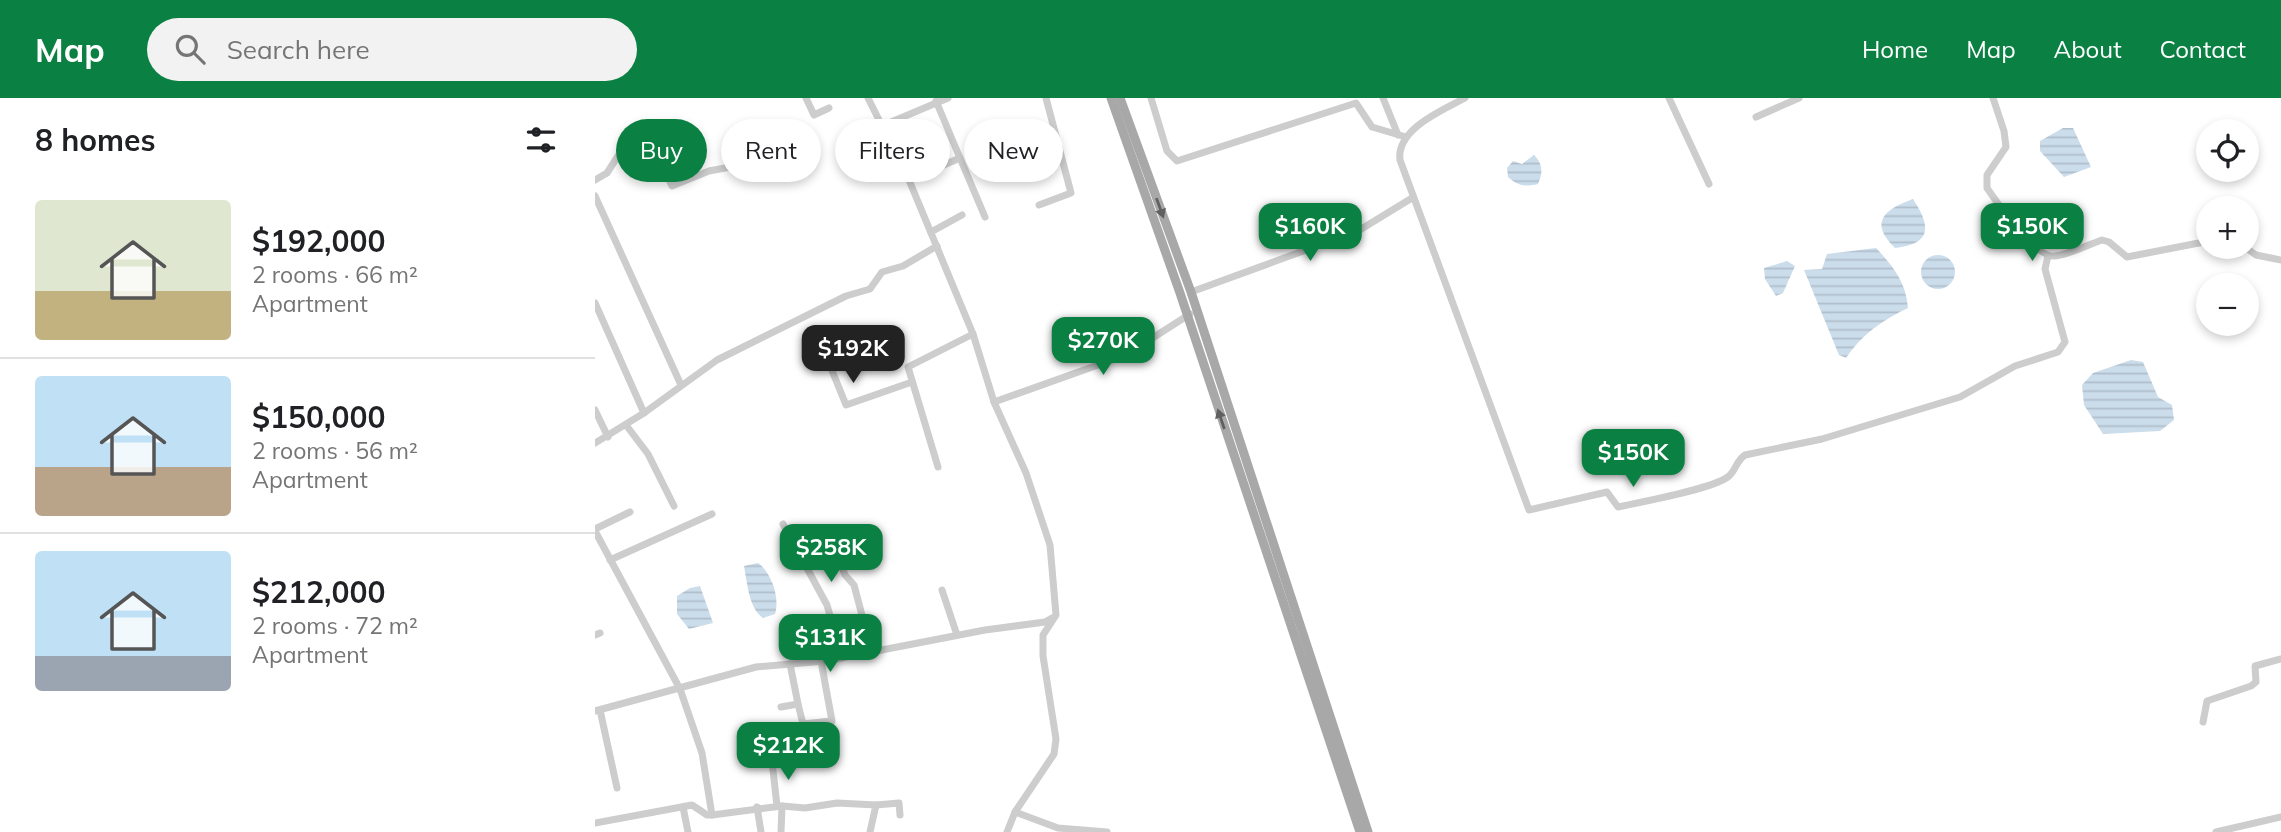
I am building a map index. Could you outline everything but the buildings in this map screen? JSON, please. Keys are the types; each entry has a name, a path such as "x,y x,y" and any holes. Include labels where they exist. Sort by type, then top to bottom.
{"main road":[{"path":"1111,98 1191,313 1368,832"},
{"path":"1120,98 1191,292 1191,313 1360,832"}],"street":[{"path":"806,98 814,115 829,108"},
{"path":"868,98 880,119"},
{"path":"896,119 935,100 948,98"},
{"path":"1039,205 1071,193 1046,98"},
{"path":"1151,98 1167,151 1177,161 1356,103 1371,127 1402,136"},
{"path":"1383,98 1402,136 1398,152 1412,198 1529,510 1607,492 1618,508 1714,483 1730,476 1737,460 1745,456 1822,439 1960,397 2015,366 2058,352 2065,342 2045,269 2048,256"},
{"path":"1402,136 1434,114 1465,98"},
{"path":"1669,98 1709,184"},
{"path":"1756,117 1799,98"},
{"path":"1993,98 2004,131 2006,147 1987,175 1987,188 2035,248 2048,256 2102,240 2109,242 2127,257 2196,244"},
{"path":"935,100 985,217"},
{"path":"595,180 607,173 623,148 649,137 672,186 721,170"},
{"path":"950,162 960,158"},
{"path":"910,182 973,334 994,402 1026,474 1050,545 1056,615 1043,635 1056,739 1054,754 1015,812 1007,832"},
{"path":"595,196 681,384"},
{"path":"1191,292 1358,230 1412,198"},
{"path":"931,232 963,215"},
{"path":"595,443 627,425 717,360 846,296 870,289 882,272 903,266 937,246"},
{"path":"2259,255 2281,260"},
{"path":"595,303 644,413"},
{"path":"994,402 1126,355 1191,313"},
{"path":"938,467 908,367 973,334"},
{"path":"831,368 846,405 912,382"},
{"path":"595,410 608,437"},
{"path":"627,425 647,454 674,506"},
{"path":"630,512 595,530 680,689 702,753 712,815"},
{"path":"610,560 712,514"},
{"path":"783,524 827,605 842,658"},
{"path":"834,545 845,575 854,585 872,653"},
{"path":"942,590 957,635"},
{"path":"617,788 597,711 755,667 872,653 957,635 1045,622 1056,615"},
{"path":"2203,722 2207,701 2251,686 2256,682 2255,666 2281,659"},
{"path":"790,664 803,724 824,722 832,721 821,661"},
{"path":"781,707 798,704"},
{"path":"824,722 825,751"},
{"path":"772,761 781,832"},
{"path":"595,822 692,805 707,815 712,815 757,807 805,808 837,803 899,803 900,815"},
{"path":"870,832 876,805"},
{"path":"684,807 688,832"},
{"path":"757,807 761,832"},
{"path":"1015,812 1058,828 1107,832"},
{"path":"2216,832 2281,817"}],"water":[{"path":"2063,128 2073,128 2091,167 2064,177 2040,151 2040,141"},
{"path":"1534,155 1541,169 1538,184 1522,185 1508,177 1507,168 1513,161 1522,164"},
{"path":"1913,199 1923,217 1925,232 1916,242 1895,248 1882,231 1883,217 1895,207"},
{"path":"1876,248 1898,275 1905,290 1908,308 1874,328 1846,358 1839,355 1804,270 1822,269 1827,254"},
{"path":"1938,255 1950,260 1955,272 1950,284 1938,289 1926,284 1921,272 1926,260"},
{"path":"1787,261 1795,266 1783,293 1776,296 1765,279 1764,268"},
{"path":"2131,360 2143,362 2158,397 2172,405 2174,420 2160,431 2103,434 2084,405 2082,385 2093,373"},
{"path":"758,563 771,579 776,593 775,614 763,618 752,602 744,566"},
{"path":"700,586 713,623 689,629 677,614 677,596 690,588"}]}
